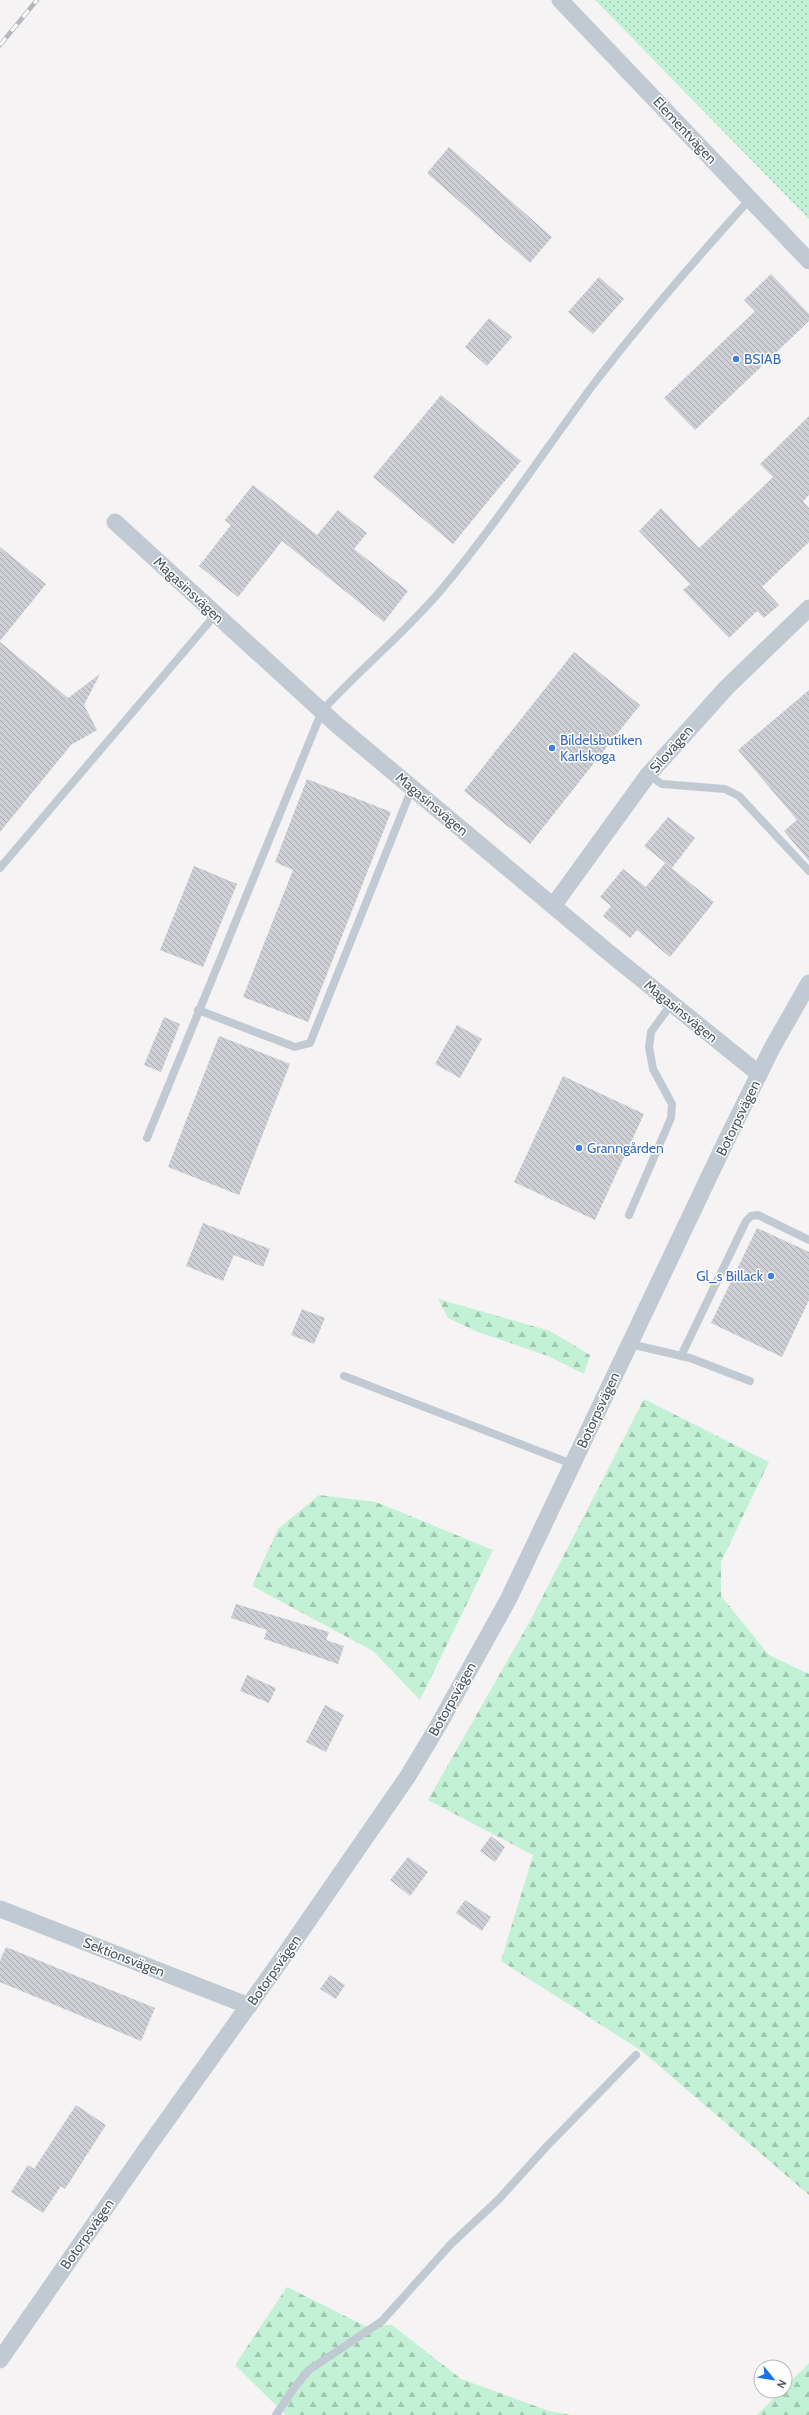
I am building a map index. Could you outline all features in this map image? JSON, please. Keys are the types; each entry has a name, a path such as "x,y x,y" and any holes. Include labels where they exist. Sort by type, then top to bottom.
{"street":[{"name":"Elementvägen","path":"560,0 809,261"},
{"name":"Magasinsvägen","path":"115,522 322,711 553,906 759,1074"},
{"name":"Silovägen","path":"553,906 648,775 727,687 809,608"},
{"name":"Botorpsvägen","path":"0,2360 147,2148 249,2006 408,1776 508,1600 759,1074 809,983"},
{"name":"Sektionsvägen","path":"0,1909 249,2006"}],"lane":[{"path":"147,1138 198,1010 322,711 346,685 376,659 441,591 503,512 595,383 673,285 750,199"},
{"path":"0,868 216,614"},
{"path":"648,775 662,784 725,789 739,796 809,871"},
{"path":"198,1010 295,1047 310,1043 412,788"},
{"path":"629,1215 671,1118 672,1104 653,1069 649,1047 651,1032 672,1003"},
{"path":"681,1356 746,1221 751,1216 758,1215 809,1240"},
{"path":"630,1344 681,1356 750,1381"},
{"path":"344,1376 572,1464"},
{"path":"276,2415 294,2388 309,2370 382,2321 451,2244 498,2200 636,2055"}],"green space":[{"path":"595,0 809,0 809,219"},
{"path":"438,1299 550,1331 590,1355 584,1374 548,1356 478,1332 448,1318"},
{"path":"644,1399 769,1462 721,1562 721,1596 769,1655 809,1674 809,2195 642,2051 501,1961 533,1855 428,1800 530,1621"},
{"path":"319,1495 376,1502 493,1550 420,1700 373,1651 252,1586 278,1529"},
{"path":"287,2287 365,2326 392,2325 461,2379 549,2411 571,2415 286,2415 235,2365"},
{"path":"809,2363 809,2415 757,2415 773,2399 793,2399 793,2379"}],"building":[{"path":"449,147 552,237 530,263 427,173"},
{"name":"BSIAB","path":"771,274 809,314 809,321 695,430 664,398 755,311 744,300"},
{"path":"599,277 624,299 593,334 568,312"},
{"path":"489,318 512,337 487,366 465,347"},
{"path":"441,395 521,461 453,544 373,477"},
{"path":"809,416 809,495 803,501 809,508 809,542 762,587 779,605 764,618 757,611 729,638 683,590 690,584 639,531 661,508 699,548 773,477 760,464"},
{"path":"253,485 317,535 338,510 367,533 354,549 408,591 384,622 282,541 238,597 199,566 231,525 225,520"},
{"path":"0,547 46,584 0,641"},
{"path":"0,642 68,698 100,674 84,705 97,730 71,745 0,832"},
{"name":"Bildelsbutiken Karlskoga","path":"574,652 640,705 530,844 464,791"},
{"path":"809,690 809,861 784,831 797,820 738,750"},
{"path":"307,779 391,812 308,1022 243,997 293,870 275,862"},
{"path":"668,817 695,838 672,868 644,846"},
{"path":"665,863 714,902 670,957 637,930 630,938 603,916 611,906 600,897 623,869 646,887"},
{"path":"194,866 237,884 203,967 160,950"},
{"path":"164,1017 180,1024 161,1072 144,1065"},
{"path":"457,1025 482,1039 460,1078 435,1064"},
{"path":"219,1036 290,1064 239,1195 168,1167"},
{"name":"Granngården","path":"563,1076 644,1114 595,1220 514,1182"},
{"path":"203,1223 270,1249 263,1267 234,1255 223,1281 186,1266"},
{"name":"Gl_s Billack","path":"757,1228 809,1252 809,1300 782,1357 711,1323"},
{"path":"302,1309 325,1318 314,1344 291,1335"},
{"path":"236,1604 329,1632 326,1640 344,1646 338,1664 264,1639 267,1630 231,1618"},
{"path":"247,1675 276,1688 269,1703 240,1691"},
{"path":"325,1705 344,1715 326,1752 306,1742"},
{"path":"491,1836 505,1847 495,1862 480,1851"},
{"path":"408,1857 428,1872 410,1896 390,1880"},
{"path":"465,1900 491,1917 482,1931 456,1913"},
{"path":"6,1947 155,2008 141,2041 0,1982 0,1961"},
{"path":"330,1975 345,1985 336,1999 320,1989"},
{"path":"76,2105 106,2125 65,2189 61,2186 43,2213 11,2192 28,2165 34,2169"}],"railway":[{"path":"0,45 37,0"}],"place":[{"name":"BSIAB","path":"736,359"},
{"name":"Bildelsbutiken Karlskoga","path":"552,748"},
{"name":"Granngården","path":"579,1148"},
{"name":"Gl_s Billack","path":"771,1276"}]}
